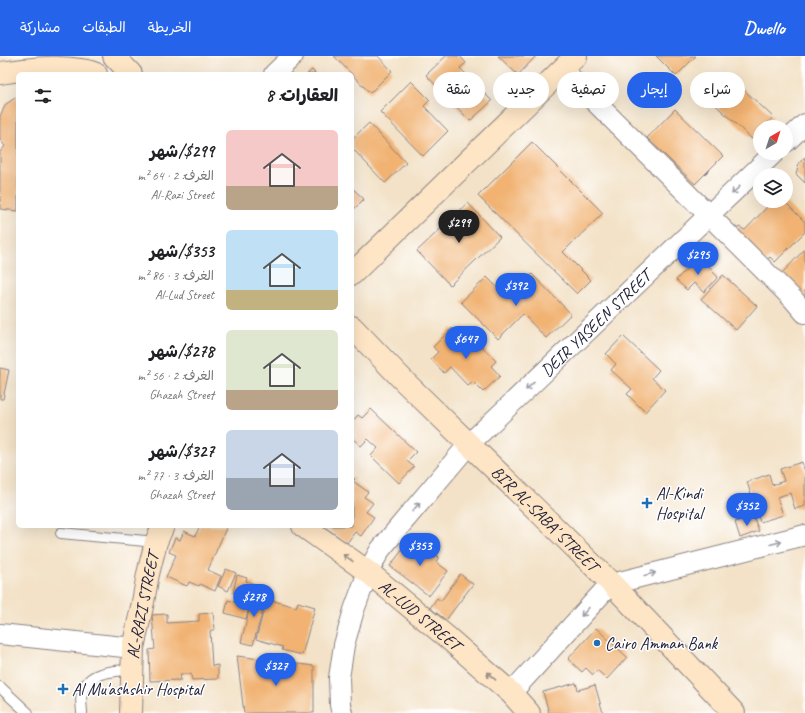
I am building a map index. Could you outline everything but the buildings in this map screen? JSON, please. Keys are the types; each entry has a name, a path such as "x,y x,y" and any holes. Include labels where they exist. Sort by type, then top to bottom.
{"street":[{"path":"0,65 4,56"},
{"path":"87,56 117,64"},
{"path":"276,72 293,56"},
{"path":"354,272 569,63 709,215 793,299 805,313"},
{"path":"0,73 36,68 74,69 87,72"},
{"path":"793,135 805,124"},
{"name":"DEIR YASEEN STREET","path":"342,713 340,705 339,678 344,645 354,610 368,572 380,550 469,444 767,160"},
{"name":"BI'R AL-SABA' STREET","path":"354,329 406,383 612,584 734,713"},
{"name":"AL-LUD STREET","path":"306,528 368,572 448,638 511,693 529,713"},
{"name":"AL-RAZI STREET","path":"131,713 133,659 148,574 160,534"},
{"path":"511,693 612,584 805,535"},
{"path":"0,634 133,659"}],"lane":[{"path":"61,534 160,534"},
{"path":"82,713 81,694 88,680 133,659"},
{"path":"0,687 28,713"}],"place":[{"name":"Al-Kindi Hospital","path":"647,503"},
{"name":"Cairo Amman Bank","path":"597,643"},
{"name":"Al Mu'ashshir Hospital","path":"63,689"}]}
